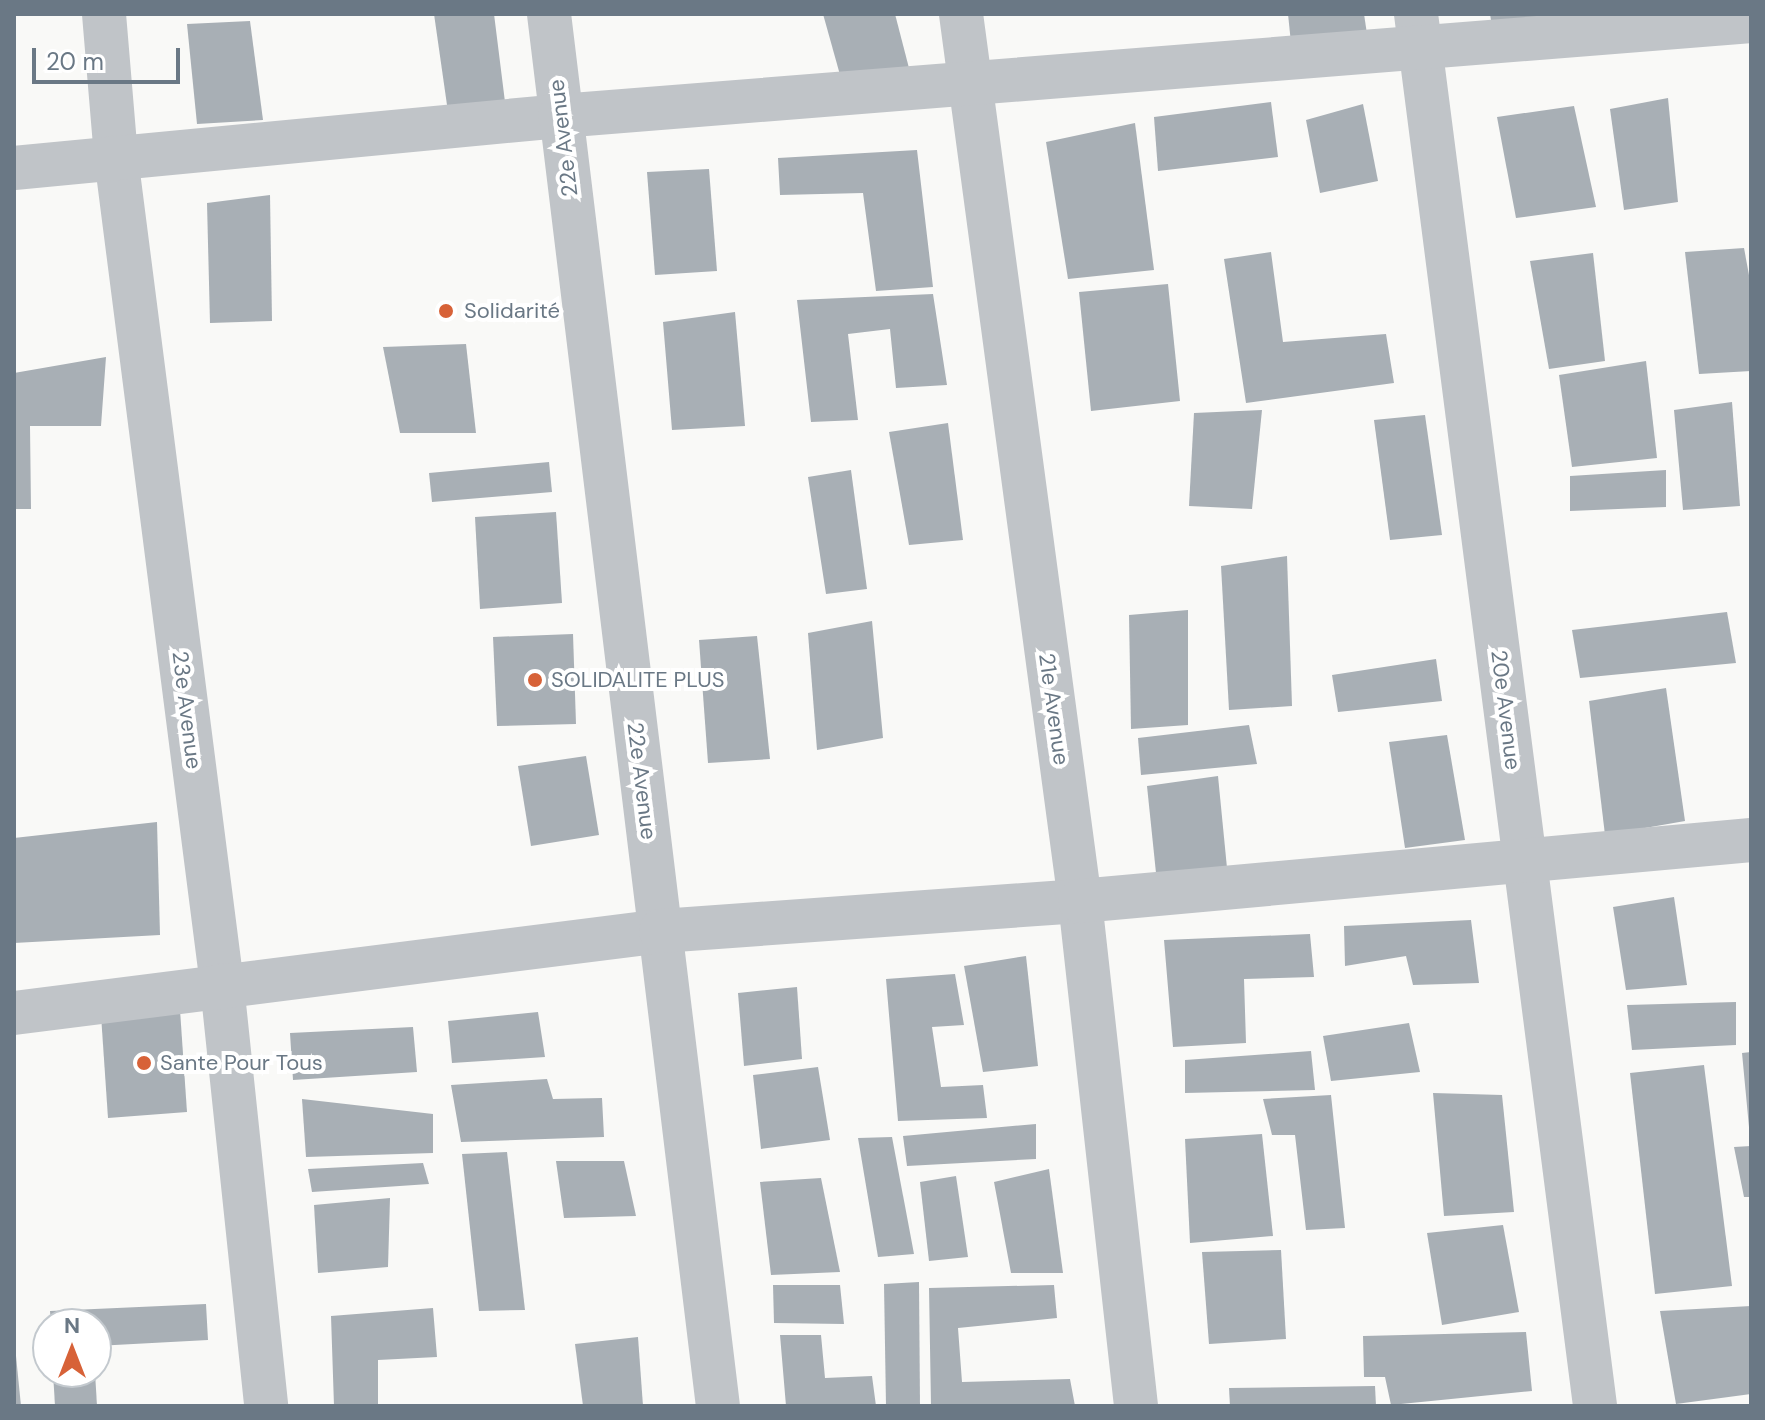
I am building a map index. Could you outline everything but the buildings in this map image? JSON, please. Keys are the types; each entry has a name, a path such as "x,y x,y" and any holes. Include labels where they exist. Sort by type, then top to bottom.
{"street":[{"name":"23e Avenue","path":"104,14 116,157 222,985 266,1406"},
{"name":"22e Avenue","path":"549,14 718,1406"},
{"name":"21e Avenue","path":"961,14 1080,901 1136,1406"},
{"path":"14,168 560,116 970,83 1419,30 1751,21"},
{"name":"20e Avenue","path":"1419,30 1595,1406"},
{"path":"14,1013 661,931 1080,901 1751,840"}],"place":[{"name":"Solidarité","path":"446,311"},
{"name":"SOLIDALITE PLUS","path":"535,680"},
{"name":"Sante Pour Tous","path":"144,1063"}]}
